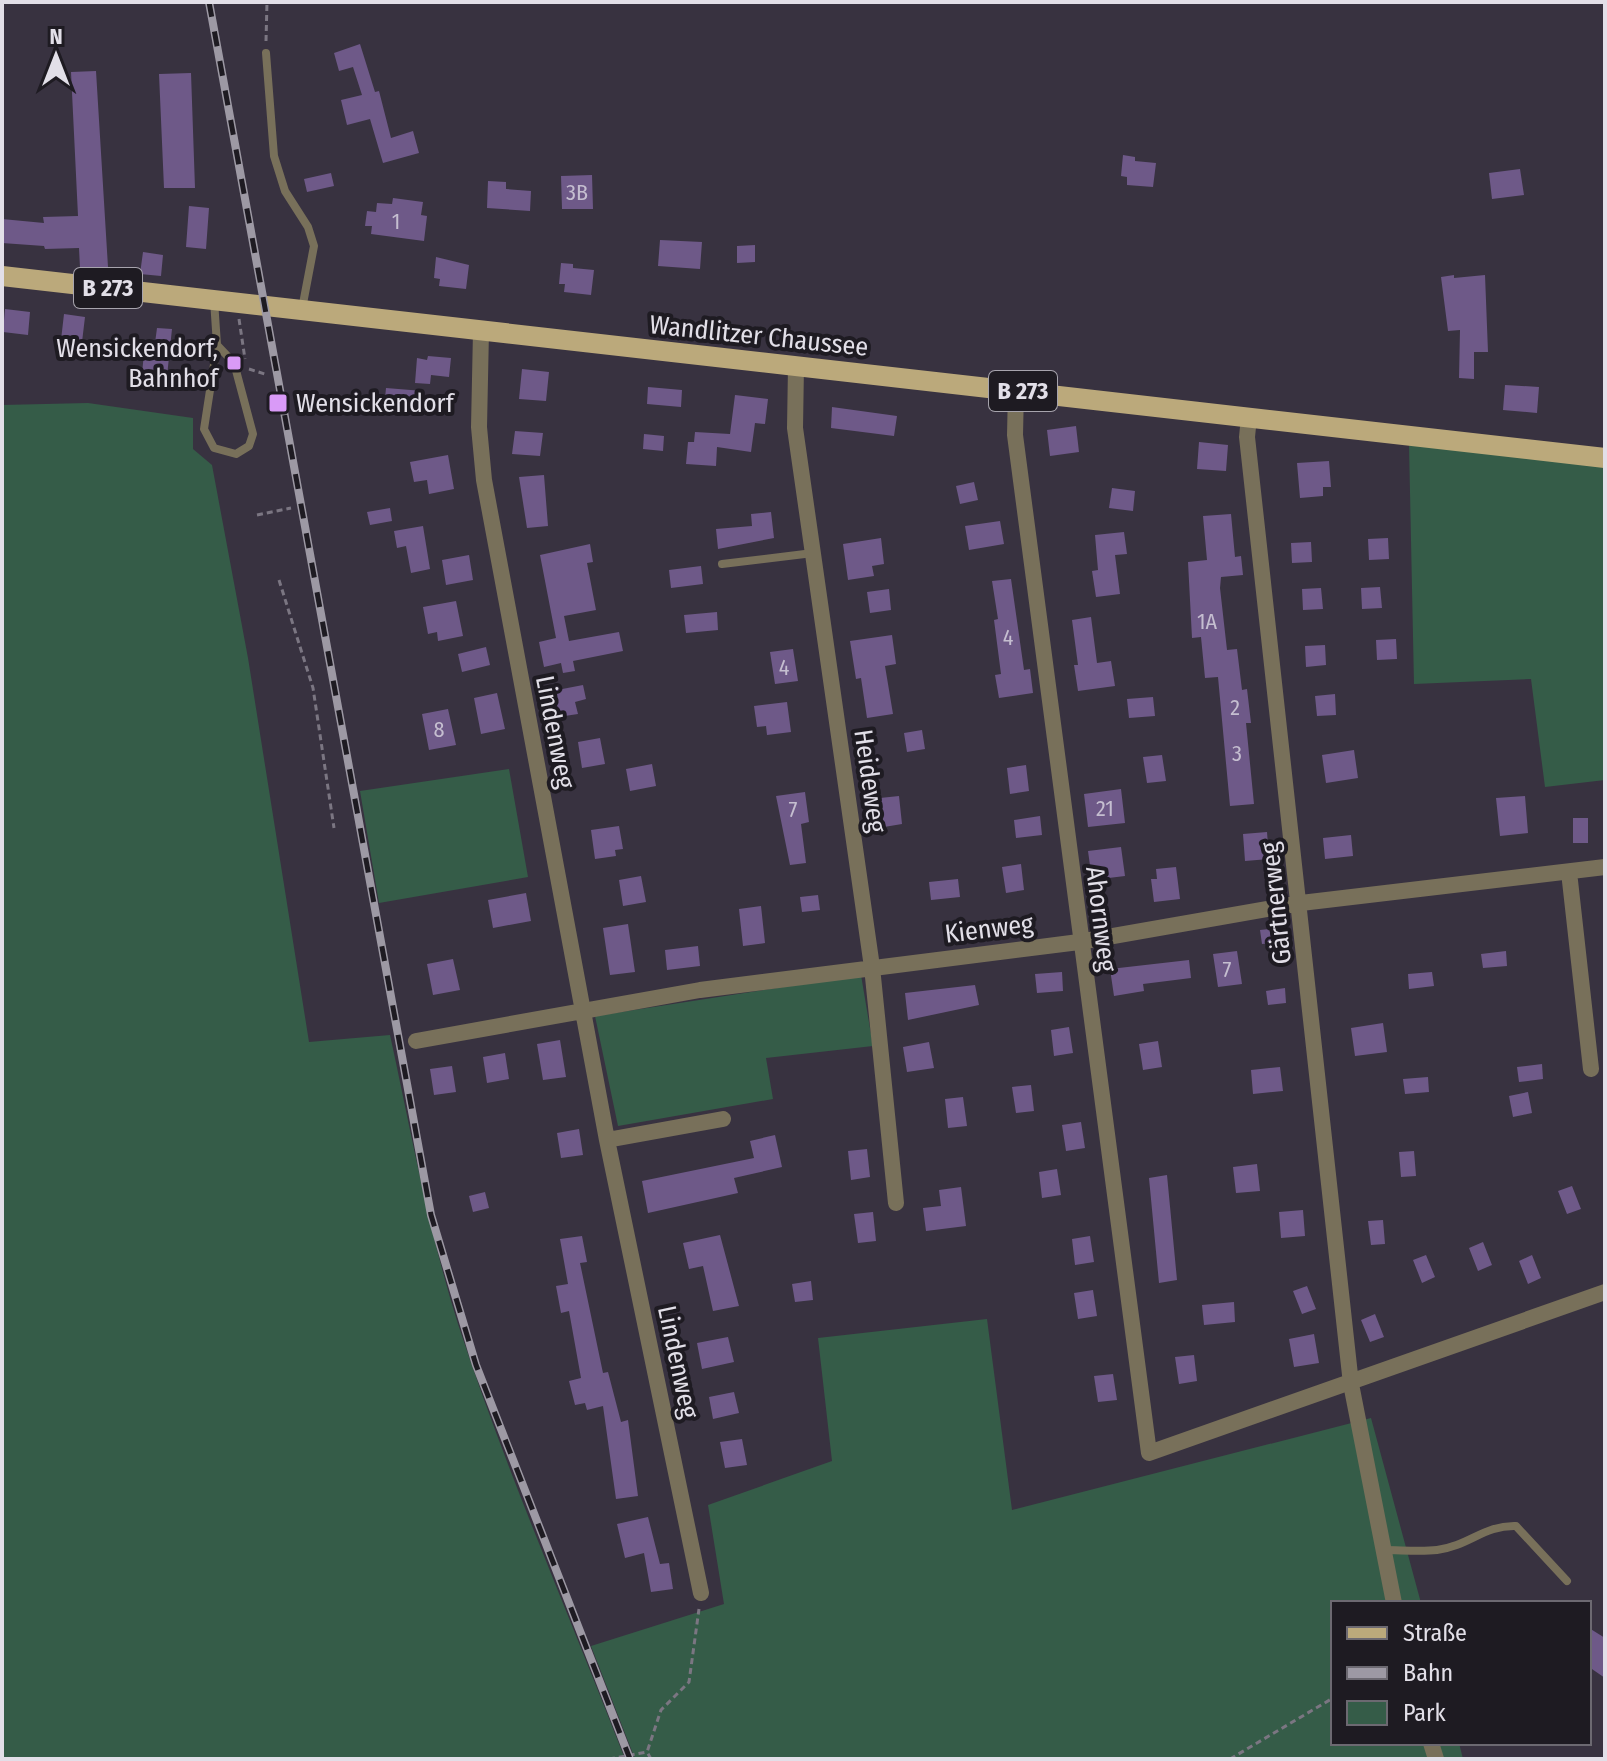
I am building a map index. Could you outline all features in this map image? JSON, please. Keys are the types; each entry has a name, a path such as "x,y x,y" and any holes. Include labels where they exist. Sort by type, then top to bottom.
{"main road":[{"name":"B 273","path":"2,276 214,299"},
{"name":"Wandlitzer Chaussee","path":"214,299 1249,417"},
{"name":"B 273","path":"1249,417 1605,458"}],"street":[{"name":"Lindenweg","path":"481,331 479,427 484,480 607,1140 701,1593"},
{"name":"Heideweg","path":"796,366 795,428 872,967 896,1203"},
{"name":"Ahornweg","path":"1016,390 1015,435 1079,942 1149,1453 1351,1384"},
{"name":"Gärtnerweg","path":"1249,417 1247,437 1301,903 1351,1384 1394,1601"},
{"name":"Kienweg","path":"416,1041 700,990 1079,942 1301,903 1605,867"},
{"path":"1569,872 1591,1069"},
{"path":"607,1140 723,1119"},
{"path":"1351,1384 1605,1292"}],"lane":[{"path":"266,53 274,156 285,191 308,227 314,246 302,310"},
{"path":"214,299 217,345 204,429 214,448 236,454 249,446 253,434 234,363 217,345"},
{"path":"722,564 813,553"},
{"path":"1384,1550 1437,1550 1472,1540 1495,1526 1516,1526 1567,1581"}],"path":[{"path":"266,53 267,2"},
{"path":"238,315 247,368 268,375"},
{"path":"257,515 291,508"},
{"path":"279,580 313,688 334,828"},
{"path":"651,1759 647,1752 661,1710 689,1682 701,1593"},
{"path":"1230,1759 1331,1699"},
{"path":"609,1759 647,1752"}],"green space":[{"path":"88,403 193,418 193,449 212,465 248,658 309,1042 390,1035 429,1216 458,1324 517,1488 625,1759 2,1759 2,405"},
{"path":"1409,444 1605,467 1605,780 1545,787 1531,679 1414,684"},
{"path":"509,769 528,877 379,903 360,791"},
{"path":"861,975 873,1046 766,1058 773,1099 618,1126 595,1016"},
{"path":"987,1319 1012,1510 1371,1418 1420,1601 1331,1601 1331,1745 1460,1745 1463,1759 635,1759 591,1646 724,1604 708,1505 832,1461 818,1338"}],"building":[{"path":"360,44 375,92 379,91 391,138 413,131 419,153 383,163 370,119 347,125 341,100 362,95 353,67 339,71 334,53"},
{"path":"96,71 108,267 80,268 79,248 45,249 44,246 2,243 2,219 44,223 43,217 78,216 71,72"},
{"path":"191,73 195,188 164,188 159,74"},
{"path":"1123,155 1135,157 1135,161 1156,163 1153,187 1127,185 1127,177 1121,176"},
{"path":"1520,169 1524,195 1492,199 1489,173"},
{"path":"331,173 334,186 307,192 304,179"},
{"path":"592,175 593,209 562,209 561,176"},
{"path":"488,181 506,182 506,189 531,191 530,211 487,208"},
{"path":"393,198 423,202 421,215 427,216 424,241 371,234 372,226 365,226 367,211 376,212 377,203 392,204"},
{"path":"189,206 209,208 206,249 186,247"},
{"path":"660,240 702,242 700,269 658,266"},
{"path":"755,245 755,262 737,263 737,246"},
{"path":"143,252 163,255 161,276 140,274"},
{"path":"436,257 469,265 466,289 439,286 440,279 434,278"},
{"path":"561,263 573,264 573,268 594,270 591,295 564,292 565,284 559,284"},
{"path":"1454,275 1454,278 1485,275 1488,352 1474,352 1474,379 1459,378 1460,330 1448,331 1441,277"},
{"path":"5,309 30,312 28,335 3,332"},
{"path":"64,314 85,317 82,342 61,340"},
{"path":"157,328 172,329 167,376 142,374 145,342 155,343"},
{"path":"428,356 451,358 449,377 431,375 430,384 415,383 417,358 427,360"},
{"path":"522,369 549,372 546,401 519,399"},
{"path":"1505,385 1539,387 1537,413 1503,410"},
{"path":"648,387 682,390 681,407 647,404"},
{"path":"386,388 423,391 422,403 399,401 398,410 384,409"},
{"path":"735,395 768,399 765,424 755,423 751,452 717,447 716,466 686,464 688,442 694,442 695,432 730,434"},
{"path":"832,407 897,416 894,436 831,428"},
{"path":"1076,426 1079,452 1050,456 1047,430"},
{"path":"515,431 543,433 540,456 512,454"},
{"path":"644,434 664,436 663,451 643,449"},
{"path":"1199,442 1228,445 1226,471 1197,469"},
{"path":"448,455 454,489 429,494 427,480 414,482 410,462"},
{"path":"1329,461 1331,487 1323,487 1323,496 1300,498 1297,463"},
{"path":"544,475 548,526 527,528 519,477"},
{"path":"974,482 978,500 960,504 956,486"},
{"path":"1112,488 1135,491 1133,511 1109,508"},
{"path":"390,508 392,521 370,525 367,512"},
{"path":"771,512 774,538 718,549 716,529 752,526 751,514"},
{"path":"1231,514 1235,557 1241,556 1243,575 1221,577 1220,588 1227,650 1237,649 1242,690 1247,689 1251,723 1246,723 1254,804 1230,806 1218,677 1205,678 1201,637 1192,638 1188,562 1207,560 1203,516"},
{"path":"1000,521 1004,544 969,550 965,526"},
{"path":"423,526 430,569 411,573 406,546 397,548 394,531"},
{"path":"1124,532 1127,554 1115,555 1120,594 1096,597 1092,571 1098,570 1095,535"},
{"path":"881,538 884,564 872,566 874,576 848,580 843,544"},
{"path":"1388,538 1389,559 1369,560 1368,539"},
{"path":"1311,542 1312,562 1292,563 1291,543"},
{"path":"590,544 593,562 587,563 596,610 564,616 569,641 619,632 623,651 573,661 575,671 563,673 561,663 544,667 539,642 556,638 540,555"},
{"path":"469,555 473,580 446,585 442,560"},
{"path":"701,566 703,584 671,588 669,570"},
{"path":"1011,579 1024,670 1030,669 1033,693 999,698 995,675 1001,674 994,620 998,619 992,581"},
{"path":"1380,587 1382,608 1362,609 1361,588"},
{"path":"1321,588 1323,609 1303,610 1302,589"},
{"path":"889,589 891,610 870,613 867,592"},
{"path":"456,601 463,636 438,641 437,632 428,634 423,607"},
{"path":"717,612 718,630 686,633 684,615"},
{"path":"1091,617 1097,663 1111,661 1115,686 1078,691 1072,620"},
{"path":"892,635 896,664 885,666 893,714 867,718 861,678 856,679 850,641"},
{"path":"1396,639 1397,659 1377,660 1376,640"},
{"path":"1325,645 1326,665 1306,667 1305,646"},
{"path":"486,647 490,665 462,672 458,654"},
{"path":"793,649 798,681 775,684 770,652"},
{"path":"583,685 586,699 575,702 578,714 558,717 552,691"},
{"path":"497,693 505,729 481,734 474,698"},
{"path":"1335,694 1336,715 1317,716 1315,696"},
{"path":"1153,697 1155,716 1129,718 1127,699"},
{"path":"787,702 791,732 767,735 766,726 757,727 754,706"},
{"path":"448,709 456,745 429,750 422,714"},
{"path":"922,730 925,749 907,752 904,733"},
{"path":"600,738 605,764 582,768 578,742"},
{"path":"1354,750 1358,778 1326,783 1322,755"},
{"path":"1162,755 1166,781 1147,783 1143,757"},
{"path":"652,764 656,786 630,791 626,769"},
{"path":"1026,765 1029,791 1010,794 1007,768"},
{"path":"1121,789 1125,823 1088,827 1084,794"},
{"path":"805,792 809,822 801,824 806,863 790,865 776,796"},
{"path":"899,796 902,824 884,827 880,798"},
{"path":"1525,796 1528,833 1500,836 1496,798"},
{"path":"1040,816 1042,835 1016,838 1014,820"},
{"path":"1573,818 1588,818 1588,843 1573,843"},
{"path":"619,826 623,849 615,850 616,856 595,859 591,830"},
{"path":"1267,832 1269,859 1245,861 1243,834"},
{"path":"1351,835 1353,856 1325,859 1323,838"},
{"path":"1121,847 1125,876 1092,880 1088,851"},
{"path":"1021,864 1024,890 1006,893 1002,867"},
{"path":"1176,867 1180,899 1154,902 1151,879 1157,879 1156,869"},
{"path":"641,876 646,902 623,906 619,880"},
{"path":"958,879 960,897 931,900 929,882"},
{"path":"526,893 531,921 493,928 488,900"},
{"path":"818,895 820,910 802,912 800,897"},
{"path":"761,906 765,943 743,946 739,909"},
{"path":"1004,920 1005,934 989,935 988,921"},
{"path":"628,924 635,972 610,975 603,928"},
{"path":"1279,928 1281,942 1262,944 1260,930"},
{"path":"698,946 700,966 667,970 665,950"},
{"path":"1237,951 1242,984 1218,987 1213,954"},
{"path":"1506,951 1507,966 1483,968 1481,954"},
{"path":"453,959 460,990 433,995 427,964"},
{"path":"1189,960 1191,978 1143,984 1144,991 1114,996 1110,969"},
{"path":"1062,972 1063,991 1037,993 1035,974"},
{"path":"1432,972 1434,986 1409,989 1408,974"},
{"path":"975,985 979,1005 908,1020 905,993"},
{"path":"1285,988 1286,1003 1268,1005 1266,991"},
{"path":"1383,1023 1387,1052 1355,1056 1351,1028"},
{"path":"1069,1027 1073,1053 1054,1056 1051,1030"},
{"path":"560,1040 566,1077 543,1080 537,1044"},
{"path":"1158,1041 1162,1067 1143,1070 1139,1044"},
{"path":"929,1042 934,1068 907,1072 903,1047"},
{"path":"505,1053 509,1079 487,1083 483,1057"},
{"path":"1542,1064 1543,1079 1519,1082 1517,1067"},
{"path":"452,1066 456,1092 434,1095 430,1069"},
{"path":"1280,1067 1283,1091 1253,1094 1251,1070"},
{"path":"1428,1077 1429,1092 1405,1094 1403,1079"},
{"path":"1031,1085 1034,1111 1016,1113 1012,1087"},
{"path":"1528,1092 1532,1113 1513,1117 1509,1096"},
{"path":"963,1097 967,1126 948,1128 945,1099"},
{"path":"1081,1122 1085,1148 1066,1151 1062,1125"},
{"path":"579,1129 583,1155 561,1158 557,1133"},
{"path":"775,1135 782,1167 734,1178 738,1193 648,1213 642,1181 754,1158 750,1141"},
{"path":"867,1149 870,1177 851,1180 848,1151"},
{"path":"1414,1151 1416,1176 1401,1177 1399,1152"},
{"path":"1257,1164 1260,1191 1236,1193 1233,1167"},
{"path":"1057,1169 1061,1195 1042,1198 1039,1172"},
{"path":"1167,1175 1177,1280 1159,1283 1149,1178"},
{"path":"1572,1186 1581,1209 1567,1214 1558,1191"},
{"path":"961,1187 966,1226 926,1231 923,1208 941,1206 939,1190"},
{"path":"485,1192 489,1208 473,1212 469,1196"},
{"path":"1303,1210 1305,1236 1281,1238 1279,1212"},
{"path":"873,1212 876,1241 858,1243 854,1214"},
{"path":"1383,1220 1385,1244 1371,1245 1368,1221"},
{"path":"720,1235 739,1306 713,1311 703,1266 689,1269 683,1243"},
{"path":"582,1236 587,1262 580,1263 603,1373 608,1372 621,1422 628,1420 638,1496 616,1499 603,1406 587,1410 585,1403 575,1405 569,1381 581,1378 569,1311 561,1313 556,1286 568,1284 560,1239"},
{"path":"1090,1236 1094,1262 1075,1265 1072,1239"},
{"path":"1483,1242 1492,1265 1478,1271 1469,1248"},
{"path":"1426,1255 1435,1277 1422,1283 1413,1260"},
{"path":"1532,1255 1541,1278 1528,1284 1519,1261"},
{"path":"811,1281 813,1300 795,1302 792,1284"},
{"path":"1307,1286 1316,1309 1302,1314 1293,1291"},
{"path":"1093,1290 1097,1316 1078,1319 1074,1293"},
{"path":"1234,1302 1235,1322 1204,1325 1202,1305"},
{"path":"1375,1314 1384,1337 1370,1342 1361,1320"},
{"path":"1314,1334 1319,1363 1294,1367 1289,1339"},
{"path":"728,1337 734,1362 702,1369 697,1343"},
{"path":"1194,1355 1197,1381 1179,1384 1175,1357"},
{"path":"1113,1374 1117,1400 1098,1402 1094,1376"},
{"path":"734,1392 739,1413 713,1419 709,1397"},
{"path":"742,1439 747,1465 725,1468 720,1442"},
{"path":"648,1517 660,1564 669,1563 673,1589 651,1592 644,1553 625,1558 617,1524"},
{"path":"1591,1629 1605,1638 1605,1678 1591,1668"}],"railway":[{"path":"209,2 431,1215 476,1365 630,1759"}],"place":[{"name":"Wensickendorf, Bahnhof","path":"234,363"},
{"name":"Wensickendorf","path":"278,403"}]}
